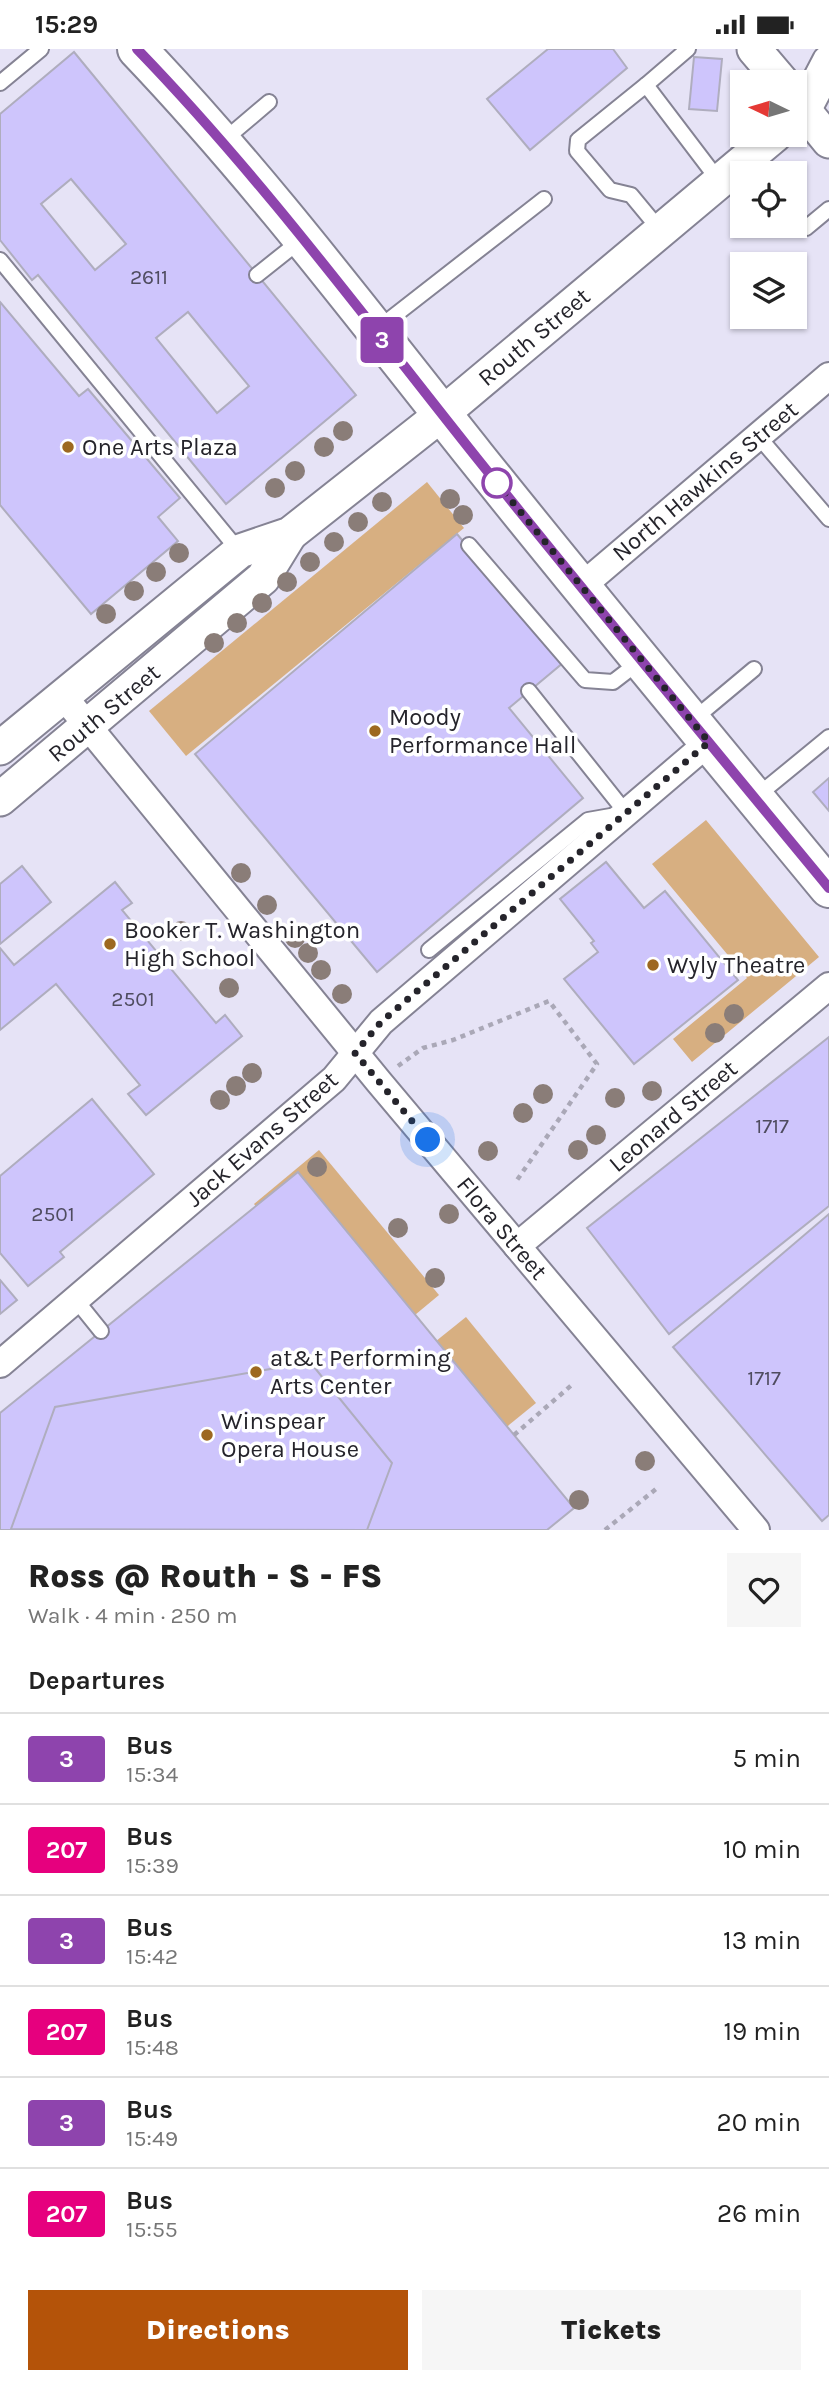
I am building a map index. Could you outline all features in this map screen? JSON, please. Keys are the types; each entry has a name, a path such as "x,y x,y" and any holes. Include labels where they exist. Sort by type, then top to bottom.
{"main road":[{"path":"137,49 222,142 829,888"}],"street":[{"path":"754,49 772,70"},
{"path":"807,104 829,62"},
{"path":"807,108 829,141"},
{"name":"Routh Street","path":"0,748 240,551 290,534 442,414 760,147"},
{"name":"North Hawkins Street","path":"582,586 829,376"},
{"name":"Routh Street","path":"0,799 263,578 290,534"},
{"name":"Flora Street","path":"64,697 355,1053 756,1530"},
{"name":"Jack Evans Street","path":"0,1364 334,1079 381,1022 627,814 701,731"},
{"name":"Leonard Street","path":"517,1246 829,986"}],"lane":[{"path":"0,83 41,49"},
{"path":"660,230 631,195 610,190 577,151 578,140 688,49"},
{"path":"646,85 719,181"},
{"path":"222,142 269,102"},
{"path":"374,331 544,199"},
{"path":"807,227 829,209"},
{"path":"257,275 302,239"},
{"path":"0,260 240,551"},
{"path":"758,436 829,519"},
{"path":"469,545 584,680 613,682 642,660"},
{"path":"701,731 754,669"},
{"path":"529,691 627,814"},
{"path":"755,798 829,737"},
{"path":"429,950 588,820 604,815 627,814"},
{"path":"76,1300 101,1331"}],"path":[{"path":"397,1067 423,1048 453,1041 549,1001 597,1064 515,1183"},
{"path":"514,1435 573,1383"},
{"path":"605,1530 656,1489"}],"shaded area":[{"path":"427,482 464,528 186,756 149,711"},
{"path":"706,820 819,957 692,1062 673,1039 747,978 652,864"},
{"path":"319,1150 439,1295 374,1349 254,1204"},
{"path":"466,1317 536,1403 465,1461 395,1374"}],"building":[{"path":"548,49 613,49 627,68 530,150 487,99"},
{"path":"74,52 356,395 226,504 38,275 32,280 0,240 0,114","holes":["71,179 126,244 95,270 41,204","188,312 249,386 217,413 156,338"]},
{"path":"694,57 722,59 717,111 689,109"},
{"name":"One Arts Plaza","path":"0,302 79,396 88,389 180,498 158,517 178,541 91,614 0,505"},
{"name":"Moody Performance Hall","path":"457,534 564,662 509,708 583,798 377,972 195,754"},
{"path":"829,778 829,811 813,792"},
{"name":"Wyly Theatre","path":"606,862 644,908 665,891 738,980 634,1064 564,979 598,952 591,943 594,941 560,899"},
{"path":"22,866 51,902 0,944 0,884"},
{"path":"115,882 132,903 122,910 216,1023 225,1015 242,1036 146,1115 128,1094 140,1085 56,984 0,1030 0,948 14,965"},
{"path":"829,1037 829,1206 669,1334 587,1228"},
{"path":"92,1099 154,1174 60,1252 64,1257 28,1286 0,1253 0,1176"},
{"name":"at&t Performing Arts Center","path":"298,1172 574,1508 547,1530 0,1530 0,1413"},
{"path":"829,1214 829,1515 822,1521 673,1347"},
{"path":"0,1280 17,1300 0,1314"},
{"name":"Winspear Opera House","path":"310,1362 392,1463 367,1530 11,1529 55,1407"}],"bus line":[{"name":"3","path":"137,49 196,111 306,243 478,460 829,888"}],"place":[{"name":"One Arts Plaza","path":"68,447"},
{"name":"Moody Performance Hall","path":"375,731"},
{"name":"Booker T. Washington High School","path":"110,944"},
{"name":"Wyly Theatre","path":"653,965"},
{"name":"at&t Performing Arts Center","path":"256,1372"},
{"name":"Winspear Opera House","path":"207,1435"}],"route":[{"path":"428,1140 355,1053 381,1022 709,742 496,481 497,483"}]}
